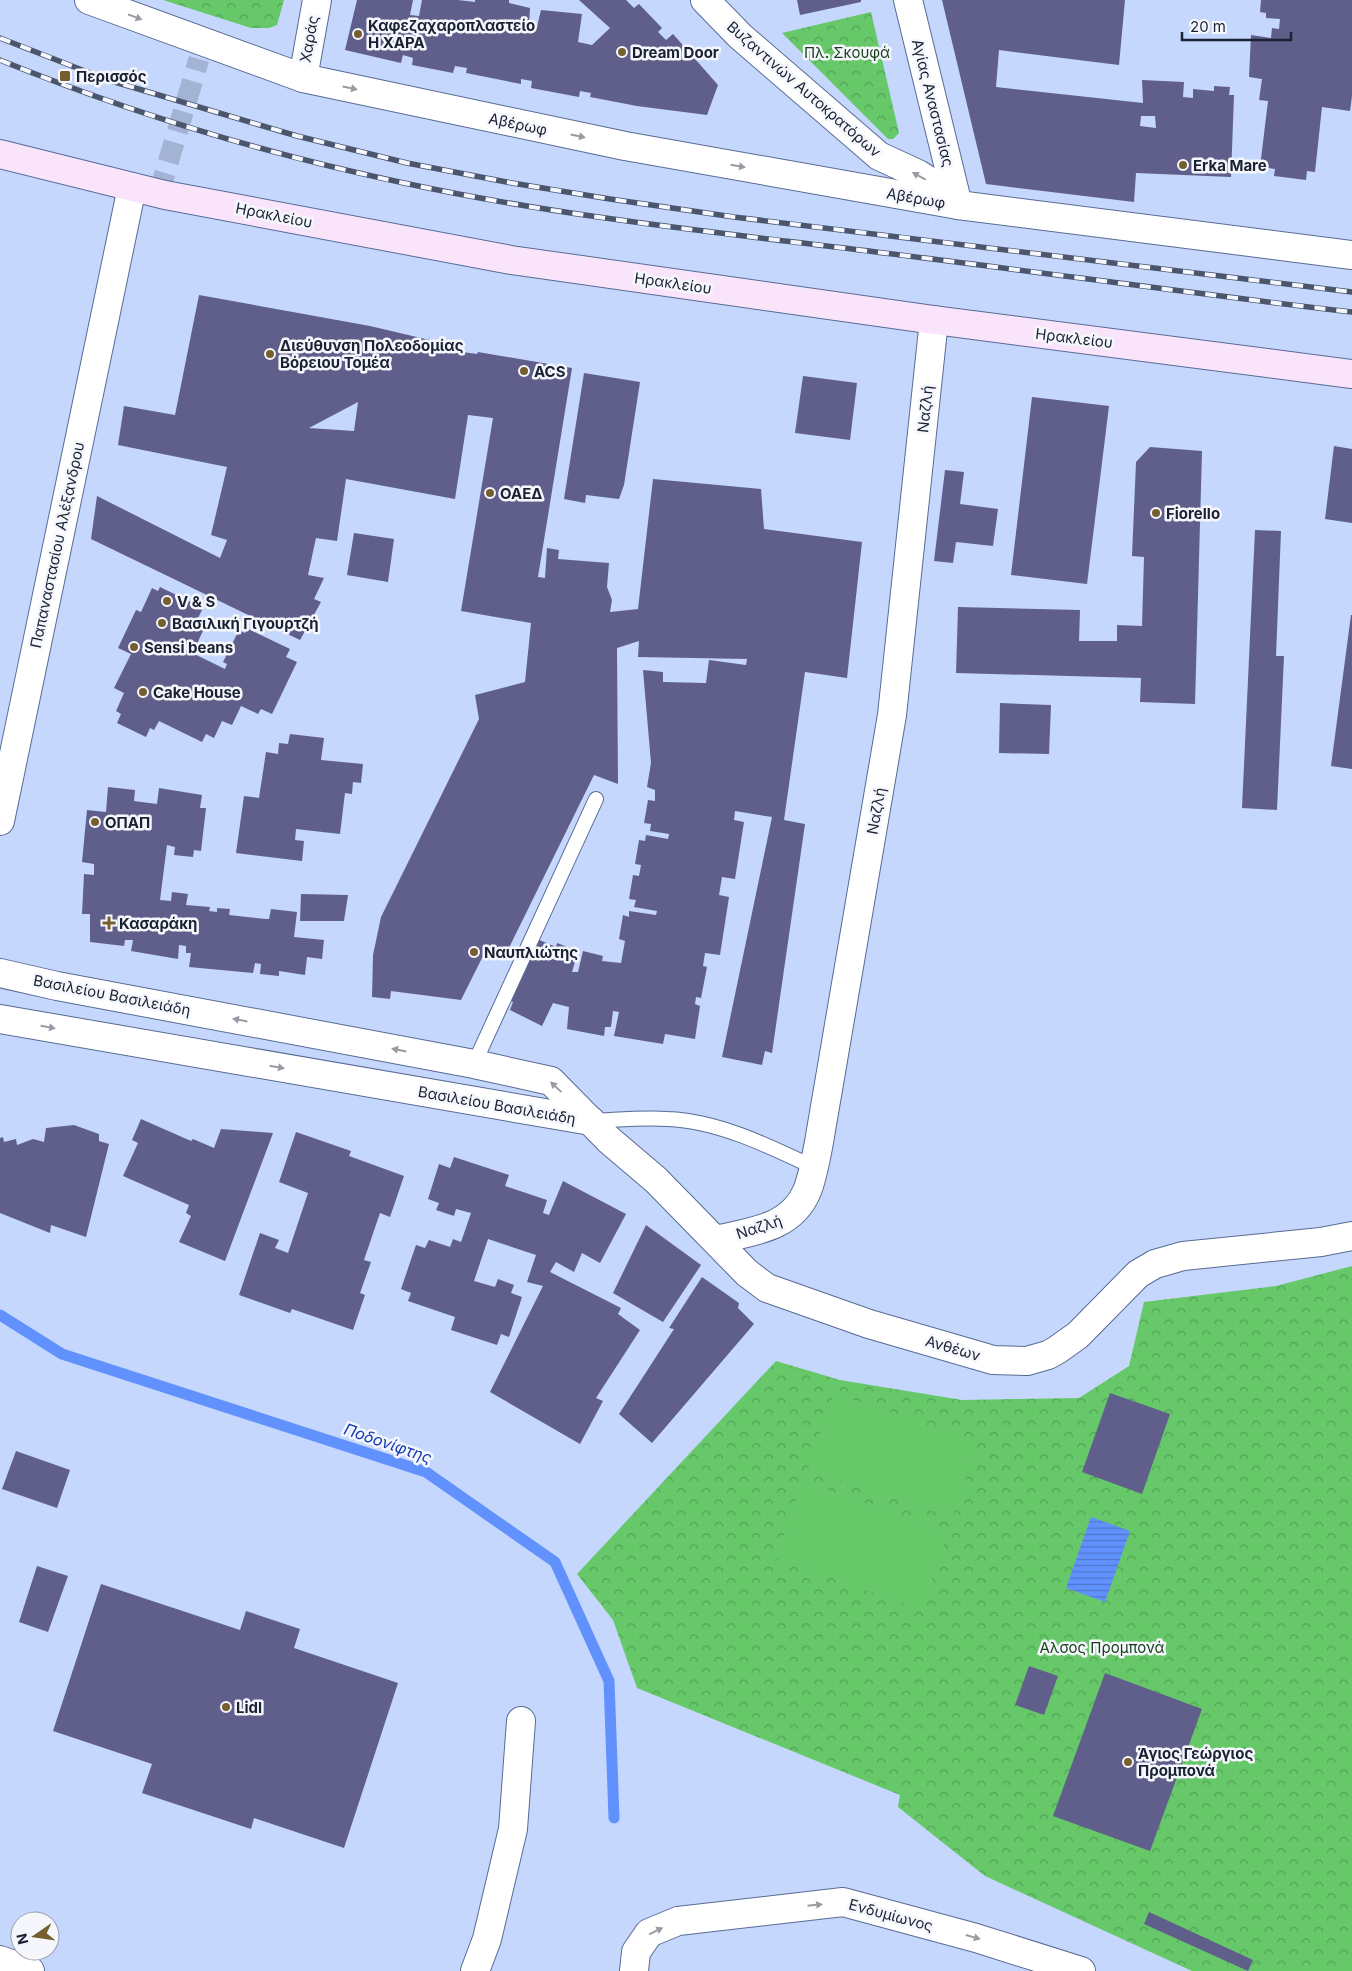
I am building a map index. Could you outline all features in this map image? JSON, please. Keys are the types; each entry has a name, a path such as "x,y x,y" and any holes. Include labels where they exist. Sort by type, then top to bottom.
{"main road":[{"name":"Ηρακλείου","path":"0,154 132,187 511,260 934,320 1352,374"}],"street":[{"name":"Αβέρωφ","path":"89,0 302,78 625,146 958,205"},
{"name":"Χαράς","path":"302,78 316,0"},
{"name":"Βυζαντινών Αυτοκρατόρων","path":"705,0 740,36 879,156 918,174 937,186 958,205"},
{"name":"Αγίας Αναστασίας","path":"908,0 958,205"},
{"name":"Παπαναστασίου Αλέξανδρου","path":"0,821 132,187"},
{"path":"958,205 1352,255"},
{"name":"Ναζλή","path":"716,1240 772,1225 790,1216 807,1190 819,1142 892,715 934,320"},
{"name":"Βασιλείου Βασιλειάδη","path":"0,973 57,986 474,1064 551,1081 591,1121"},
{"name":"Βασιλείου Βασιλειάδη","path":"0,1019 591,1121"},
{"name":"Ανθέων","path":"591,1121 609,1140 656,1180 747,1272 767,1288 869,1324 993,1360 1008,1362 1038,1359 1068,1343 1133,1279 1155,1264 1183,1256 1321,1242 1352,1236"},
{"path":"475,1971 487,1938 513,1829 521,1721"},
{"name":"Ενδυμίωνος","path":"634,1971 636,1952 649,1933 678,1921 843,1902 976,1938 1081,1971"},
{"path":"0,1960 30,1971"}],"lane":[{"path":"474,1064 596,799"},
{"path":"591,1121 668,1119 694,1122 753,1140 813,1167"}],"green space":[{"path":"163,0 284,0 277,25 269,28 251,28"},
{"name":"Πλ. Σκουφά","path":"871,12 899,133 893,139 888,139 782,33"},
{"name":"Αλσος Προμπονά","path":"1352,1266 1352,1971 1192,1971 985,1876 898,1807 900,1795 637,1688 613,1620 577,1574 776,1361 840,1380 962,1400 1079,1398 1129,1366 1144,1302 1276,1286"},
{"path":"834,1393 978,1443 952,1518 808,1469"},
{"path":"803,1481 948,1532 922,1610 776,1558"}],"water":[{"path":"1091,1517 1130,1531 1105,1602 1066,1588"}],"building":[{"path":"357,0 413,0 410,15 419,16 422,0 475,2 475,0 509,0 509,3 530,8 529,26 537,27 541,10 582,14 578,42 592,45 610,28 579,0 626,0 634,8 639,4 662,28 658,32 666,40 673,34 718,85 707,115 637,106 590,97 591,93 580,91 579,97 531,88 532,81 521,79 521,84 466,73 467,68 455,66 453,73 412,65 413,58 403,55 401,63 345,50"},
{"path":"797,0 861,0 861,2 800,15"},
{"path":"942,0 1125,0 1119,65 999,50 996,87 1143,103 1142,80 1184,82 1183,97 1193,98 1193,89 1214,91 1214,86 1230,87 1229,95 1234,95 1231,177 1136,173 1134,202 986,184","holes":["1141,116 1155,116 1156,128 1140,126"]},
{"path":"1261,0 1352,0 1352,96 1350,111 1322,107 1315,172 1307,171 1306,180 1274,176 1275,169 1260,167 1268,101 1259,100 1262,79 1249,77 1251,35 1271,38 1272,28 1279,29 1280,19 1266,18 1266,13 1260,12"},
{"path":"199,295 370,326 455,346 455,351 477,354 478,352 572,368 538,577 545,578 547,548 559,550 558,559 609,563 607,587 612,600 610,612 638,609 653,479 761,489 764,529 862,542 847,678 805,672 784,820 805,824 772,1053 765,1051 762,1065 722,1057 772,817 735,811 734,820 744,822 735,879 722,877 719,895 729,897 720,955 705,953 703,966 707,967 701,998 696,997 695,1004 700,1006 695,1039 665,1034 663,1044 614,1036 619,1012 613,1011 611,1027 605,1027 604,1036 567,1029 569,1007 553,1003 542,1026 510,1010 513,1002 509,1000 537,939 556,947 557,943 578,951 572,972 578,972 583,951 603,956 602,961 621,963 625,941 619,939 623,915 629,917 629,911 656,915 657,911 634,907 636,900 629,899 633,875 639,876 641,865 635,864 639,840 645,841 646,835 668,839 669,834 650,831 651,824 644,823 648,800 655,801 655,790 647,787 651,763 643,670 663,672 663,682 706,683 709,660 746,665 747,659 638,657 639,641 617,648 618,784 594,775 504,958 486,950 461,1000 391,991 390,999 372,997 373,955 381,917 479,719 475,695 525,682 531,623 461,611 493,418 468,415 455,499 346,479 337,541 316,538 308,575 324,578 314,599 321,602 300,640 91,539 97,496 220,558 227,540 211,535 227,467 118,445 124,406 175,415","holes":["358,402 354,431 309,428"]},
{"path":"584,373 640,382 624,485 619,499 586,495 585,503 564,499"},
{"path":"803,376 857,383 850,440 795,433"},
{"path":"1032,397 1109,406 1087,584 1011,575"},
{"path":"1334,446 1352,449 1352,523 1325,519"},
{"path":"1150,447 1202,451 1195,704 1140,702 1141,678 956,673 958,607 1080,610 1079,641 1117,641 1117,625 1142,626 1144,557 1132,556 1136,462"},
{"path":"945,470 964,472 960,504 998,509 993,546 956,542 953,563 934,561"},
{"path":"1255,530 1281,531 1276,656 1284,656 1277,810 1242,808"},
{"path":"354,533 394,539 388,582 347,575"},
{"path":"160,587 203,608 198,618 207,622 195,648 184,643 182,648 225,669 227,664 223,662 239,630 245,633 248,629 290,649 286,657 297,662 272,714 261,709 258,714 241,706 232,725 222,721 214,738 206,734 202,742 159,721 154,730 150,728 146,737 117,723 121,714 116,711 124,693 114,688 131,654 118,648 136,610 141,612 152,588 158,591"},
{"path":"1352,615 1352,769 1331,766"},
{"path":"1000,703 1051,705 1049,754 999,753"},
{"path":"290,734 324,738 321,760 363,764 361,783 353,782 352,794 345,793 340,834 296,829 295,840 304,841 302,861 236,853 244,796 259,798 266,752 278,754 279,743 288,744"},
{"path":"108,787 135,790 134,801 157,804 159,788 202,795 200,808 206,808 201,851 194,850 193,857 174,855 175,847 167,845 160,900 171,901 172,892 188,894 186,905 210,907 209,911 217,912 217,908 230,909 229,915 266,919 269,919 271,909 297,912 294,937 324,940 322,959 307,957 305,975 279,971 279,976 260,974 261,964 255,963 253,973 189,967 191,953 186,953 186,946 179,945 178,959 131,951 133,940 125,940 124,946 90,942 90,914 82,914 84,874 94,875 94,864 82,862 87,810 106,812"},
{"path":"301,894 348,895 344,921 300,921"},
{"path":"141,1119 191,1141 193,1139 214,1148 221,1129 273,1133 225,1261 179,1242 191,1216 186,1213 189,1205 123,1176 138,1143 132,1140"},
{"path":"74,1125 99,1134 99,1141 109,1144 86,1237 51,1225 50,1233 0,1213 0,1138 3,1137 4,1142 16,1139 17,1145 33,1139 44,1142 46,1128"},
{"path":"296,1132 351,1151 349,1156 404,1176 390,1217 380,1213 364,1260 371,1262 360,1293 365,1295 353,1330 292,1309 290,1313 239,1295 260,1233 279,1240 275,1248 288,1253 308,1193 279,1182"},
{"path":"454,1157 509,1175 505,1186 547,1200 543,1213 549,1215 563,1181 626,1214 600,1263 582,1253 574,1272 556,1262 550,1272 621,1308 618,1314 640,1330 596,1398 603,1401 580,1444 490,1392 543,1286 527,1282 536,1255 488,1239 474,1281 495,1287 498,1279 514,1285 511,1293 522,1297 509,1337 501,1334 497,1345 451,1330 455,1317 408,1301 411,1293 401,1289 416,1245 425,1248 429,1240 450,1247 453,1239 461,1242 471,1213 456,1209 454,1216 436,1210 439,1203 428,1199 439,1164 450,1168"},
{"path":"646,1225 701,1265 663,1322 613,1293"},
{"path":"702,1277 739,1303 738,1308 754,1324 652,1443 619,1414 674,1329 669,1328"},
{"path":"1110,1393 1170,1414 1142,1494 1082,1472"},
{"path":"16,1451 70,1470 57,1508 2,1489"},
{"path":"37,1566 68,1576 48,1632 19,1622"},
{"name":"Lidl","path":"101,1584 240,1630 246,1611 300,1629 294,1648 398,1683 344,1848 254,1818 251,1829 142,1793 152,1764 53,1731"},
{"path":"1029,1666 1058,1676 1044,1715 1015,1705"},
{"name":"Άγιος Γεώργιος Προμπονά","path":"1105,1673 1202,1709 1150,1851 1053,1816"},
{"path":"1149,1912 1253,1960 1248,1971 1144,1924"}],"waterway":[{"name":"Ποδονίφτης","path":"0,1315 62,1354 426,1472 555,1562 609,1681 614,1818"}],"tunnel":[{"path":"159,193 199,59"}],"railway":[{"path":"0,38 108,80 297,136 407,163 512,183 734,217 1352,292"},
{"path":"0,60 99,98 250,145 352,172 463,195 643,223 1352,312"}],"place":[{"name":"Καφεζαχαροπλαστείο Η ΧΑΡΑ","path":"358,34"},
{"name":"Dream Door","path":"622,52"},
{"name":"Περισσός","path":"65,76"},
{"name":"Erka Mare","path":"1183,165"},
{"name":"Διεύθυνση Πολεοδομίας Βόρειου Τομέα","path":"270,354"},
{"name":"ACS","path":"524,371"},
{"name":"ΟΑΕΔ","path":"490,493"},
{"name":"Fiorello","path":"1156,513"},
{"name":"V & S","path":"167,601"},
{"name":"Βασιλική Γιγουρτζή","path":"162,623"},
{"name":"Sensi beans","path":"134,647"},
{"name":"Cake House","path":"143,692"},
{"name":"ΟΠΑΠ","path":"95,822"},
{"name":"Κασαράκη","path":"109,923"},
{"name":"Ναυπλιώτης","path":"474,952"},
{"name":"Lidl","path":"226,1707"},
{"name":"Άγιος Γεώργιος Προμπονά","path":"1128,1762"}]}
